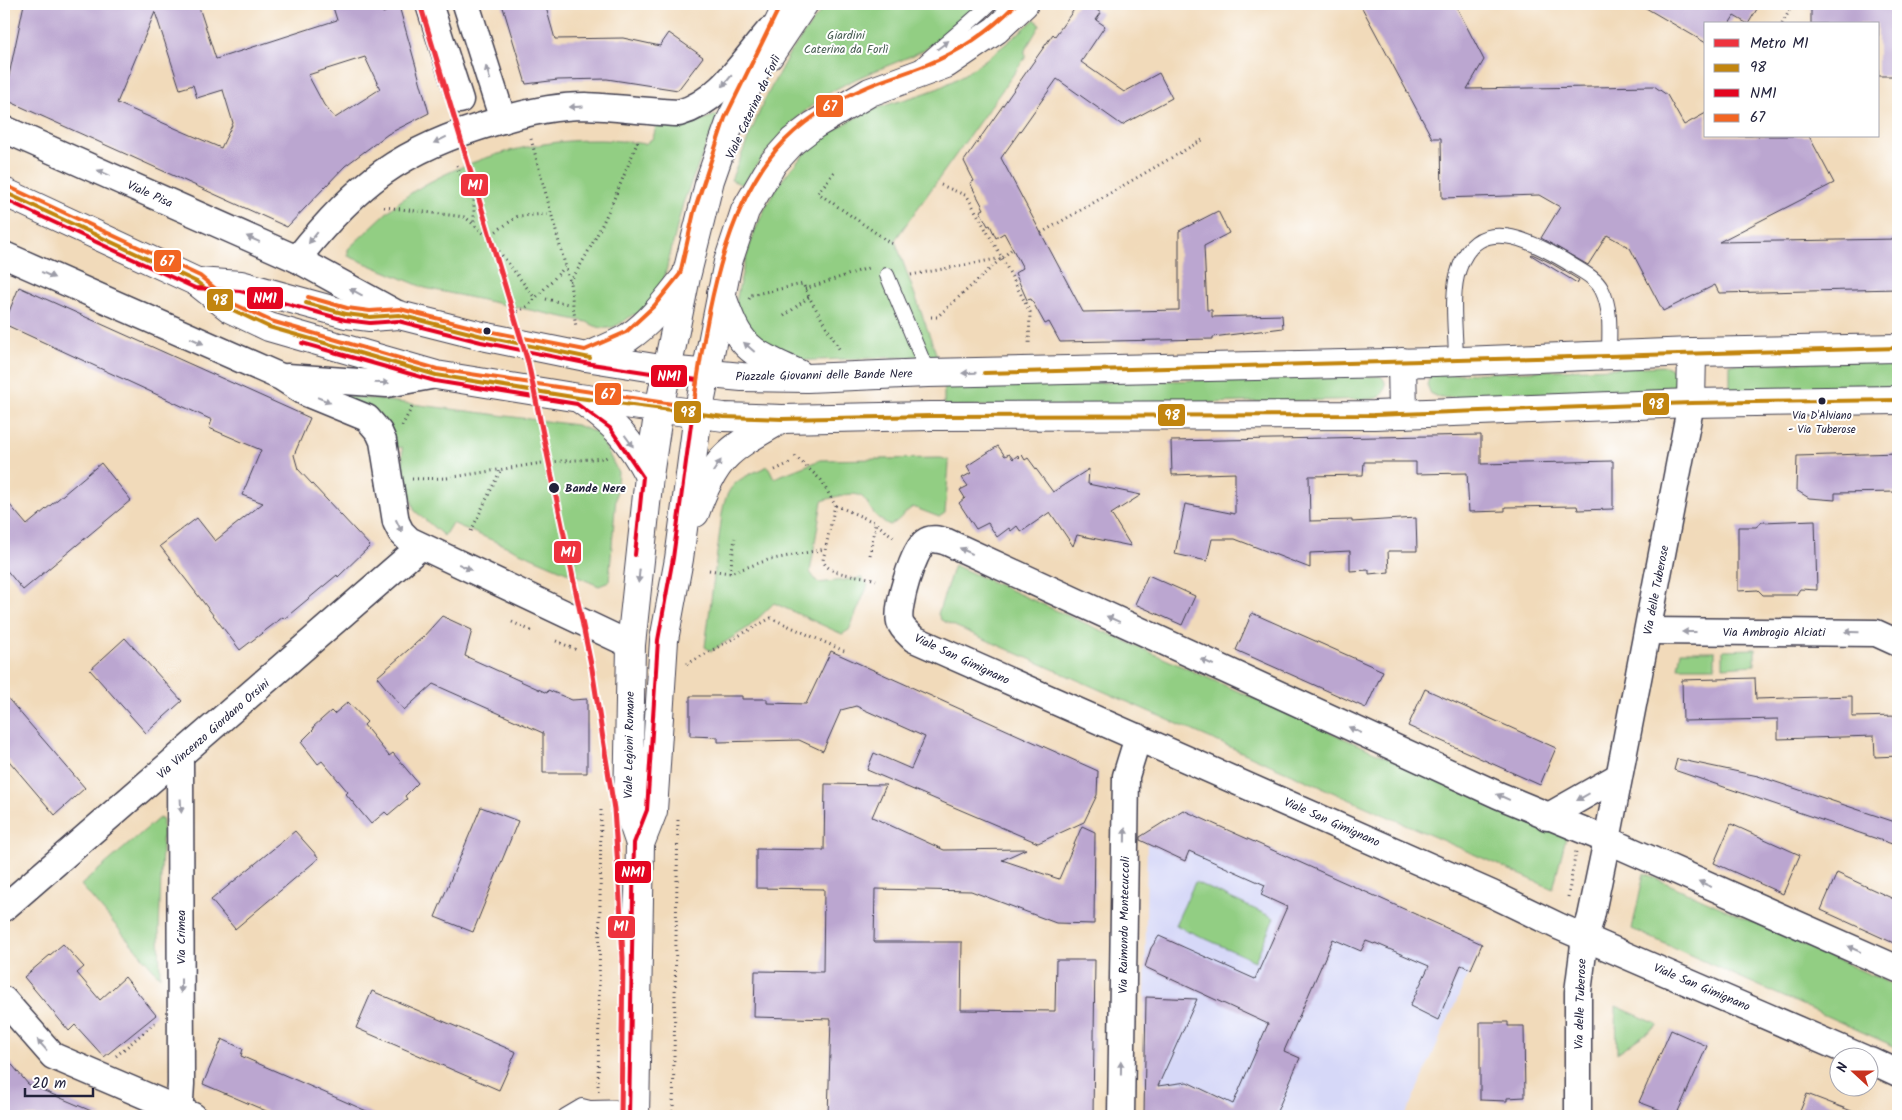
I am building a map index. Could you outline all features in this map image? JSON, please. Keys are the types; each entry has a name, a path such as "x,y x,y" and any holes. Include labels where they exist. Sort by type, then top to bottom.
{"main road":[{"path":"807,378 766,359 748,347 731,323 735,237 745,210 773,163 793,141 834,112 870,92 946,64 971,49 996,30 1024,4"},
{"name":"Viale Caterina da Forlì","path":"686,277 700,214 732,120 784,10"},
{"path":"4,192 197,282 231,310 269,327 436,375 579,398 698,414 782,419 931,416 1403,414 1691,403 1898,400"},
{"path":"586,357 619,342 637,331 659,310 686,277"},
{"path":"631,645 649,476 659,409 686,277"},
{"name":"Piazzale Giovanni delle Bande Nere","path":"197,282 241,285 346,314 370,317 399,316 482,336 586,357 704,375 807,378 928,373"},
{"path":"698,414 704,375 733,298"},
{"path":"931,416 936,399 928,373 1456,361 1692,352 1898,348"},
{"path":"1691,403 1692,352"},
{"path":"1402,362 1403,414"},
{"path":"882,375 874,387 872,396 875,407 883,418"},
{"path":"579,398 614,424 626,437 649,476"},
{"name":"Viale Legioni Romane","path":"640,844 653,811 664,640 679,559 698,414"},
{"path":"679,559 705,486 718,462 729,451 782,419"},
{"name":"Viale Legioni Romane","path":"631,645 628,809 640,844 635,1112"}],"street":[{"path":"430,4 460,100"},
{"path":"466,4 503,120"},
{"path":"297,259 324,224 374,177 404,157 453,134 526,113 584,106 679,113 694,109 715,94 784,10"},
{"name":"Viale Pisa","path":"4,129 297,259"},
{"path":"4,255 281,377 306,393 367,418 379,432 396,522 401,532 420,547 631,645"},
{"name":"Piazzale Giovanni delle Bande Nere","path":"297,259 399,316"},
{"path":"281,377 387,384 436,375"},
{"name":"Via delle Tuberose","path":"1578,1116 1578,992 1585,937 1607,840 1691,403"},
{"name":"Viale San Gimignano","path":"1840,1048 914,639 900,623 899,614 904,588 919,548 926,540 938,539 1548,817 1607,840 1898,969"},
{"name":"Via Vincenzo Giordano Orsini","path":"4,908 420,547"},
{"name":"Via Ambrogio Alciati","path":"1648,631 1876,633 1898,643"},
{"name":"Via Raimondo Montecuccoli","path":"1121,1116 1126,776 1138,737"},
{"name":"Via Crimea","path":"180,757 184,1114"},
{"path":"1548,817 1619,776"},
{"path":"4,1000 52,1056 184,1114"},
{"path":"1880,1065 1898,1073"}],"lane":[{"name":"Viale Caterina da Forlì","path":"700,214 712,196 766,74 812,4"},
{"path":"908,78 938,49 967,27 990,4"},
{"path":"1456,361 1455,282 1466,254 1477,241 1490,236 1521,239 1553,254 1595,280 1602,290 1607,305 1609,355"},
{"name":"Piazzale Giovanni delle Bande Nere","path":"887,275 928,373"},
{"path":"565,1116 582,1106 635,1112"}],"path":[{"path":"1783,22 1793,4"},
{"path":"570,283 589,253 613,206 639,138"},
{"path":"1041,233 1204,138"},
{"path":"531,139 570,283 576,327"},
{"path":"457,165 464,188 474,199 474,225"},
{"path":"834,172 818,192 895,246"},
{"path":"941,185 967,196 1002,258 1030,312 1029,349"},
{"path":"384,207 465,217 488,237 534,297"},
{"path":"488,237 518,216 550,214"},
{"path":"931,316 937,317 1013,248"},
{"path":"911,275 1002,258"},
{"path":"805,289 876,266"},
{"path":"513,314 528,306 534,297 565,267"},
{"path":"733,298 803,284 841,352"},
{"path":"784,316 809,297"},
{"path":"546,299 568,304"},
{"path":"400,428 413,404"},
{"path":"404,479 447,478 548,462 606,458 612,454"},
{"path":"795,456 821,480 835,505 875,523 896,538"},
{"path":"775,470 792,462"},
{"path":"471,531 500,471"},
{"path":"835,505 823,560 828,568 876,580"},
{"path":"870,554 875,523"},
{"path":"730,573 735,538"},
{"path":"709,570 730,573 768,559 825,549"},
{"path":"684,657 685,665 771,618 844,651"},
{"path":"512,622 534,632"},
{"path":"556,641 577,650"},
{"path":"598,1107 601,807"},
{"path":"672,1116 678,809"},
{"path":"1568,897 1577,843"},
{"path":"116,1057 161,1018"}],"shaded area":[{"path":"1183,810 1482,944 1405,1116 1261,1116 1189,1082 1144,1084 1147,833"}],"green space":[{"name":"Giardini Caterina da Forlì","path":"826,4 978,4 948,35 931,46 856,79 822,98 796,120 773,144 743,185 731,180 764,101 789,54"},
{"path":"1035,19 1040,25 1025,50 1025,58 895,240 937,356 786,361 764,355 736,307 737,297 753,237 764,210 778,186 796,163 816,144 841,126 870,111 939,88 965,74 1001,48"},
{"path":"716,115 718,116 683,203 657,307 643,321 634,314 617,325 601,328 587,322 425,288 348,256 348,249 405,197 440,177 468,165 526,147 556,142 586,140 645,144 653,138 657,123 691,124"},
{"path":"1898,360 1898,387 1730,391 1730,364"},
{"path":"1666,366 1673,372 1676,379 1673,386 1666,392 1441,398 1431,394 1427,385 1430,375"},
{"path":"1381,376 1385,381 1384,392 1380,397 1373,399 1074,406 944,406 944,386"},
{"path":"342,395 576,425 598,433 618,472 609,582 599,586 452,523 444,536 415,511 404,479 402,447 391,449"},
{"path":"941,458 948,460 949,464 945,513 939,517 913,507 890,525 879,519 860,496 853,494 822,501 810,572 818,583 862,578 868,585 849,630 842,634 774,603 749,627 711,651 705,647 724,503 727,494 736,482 768,466 774,478 820,460"},
{"path":"954,565 1566,837 1553,889 941,620 938,614"},
{"path":"1755,649 1755,665 1723,667 1723,650"},
{"path":"1681,651 1715,651 1715,667 1678,667"},
{"path":"159,818 163,820 159,931 160,977 81,885"},
{"path":"1644,873 1898,987 1898,1048 1632,929"},
{"path":"1195,882 1274,918 1255,961 1175,925"},
{"path":"1616,1006 1657,1024 1657,1026 1617,1053"}],"building":[{"path":"24,4 198,4 216,59 337,20 332,4 380,4 383,13 399,6 429,113 388,134 345,166 287,227 4,99","holes":["155,12 180,89 193,85 197,98 223,90 233,123 221,148 117,103","365,57 380,89 335,118 324,105 308,75"]},
{"path":"502,4 545,4 555,39 623,38 660,46 669,33 703,57 678,90 607,79 558,80 526,84"},
{"path":"1078,4 1088,4 1101,13 1096,20 1105,26 1081,62 1124,92 1159,73 1172,98 1122,125 1057,79 1001,158 1083,312 1179,310 1179,231 1218,211 1229,233 1204,246 1207,310 1212,310 1212,317 1282,315 1283,328 1213,337 1213,339 1060,342 1049,322 1045,324 1031,299 1027,300 1015,273 1023,268 1004,233 996,238 990,225 988,226 980,211 984,209 970,183 974,181 964,161 1053,34 1055,36"},
{"path":"1360,4 1455,4 1484,60 1467,89 1654,86 1667,95 1684,125 1704,114 1704,138 1810,138 1834,183 1719,242 1898,239 1898,289 1719,293 1715,285 1663,311 1630,248 1607,235 1588,265 1541,238 1560,207 1539,195 1442,198 1441,138 1432,138"},
{"path":"1639,4 1760,4 1749,22 1744,22 1734,16 1730,22 1704,22 1704,42"},
{"path":"1811,4 1898,4 1898,76 1880,76 1880,22 1811,22"},
{"path":"1532,254 1549,262 1579,280 1577,283"},
{"path":"19,287 310,418 294,455 298,469 370,546 338,577 337,575 284,619 283,617 240,650 160,546 197,518 215,541 263,503 242,495 261,450 209,428 212,420 4,324"},
{"path":"1481,435 1481,464 1613,461 1613,509 1578,510 1577,506 1505,507 1505,511 1469,512 1467,473 1416,474 1416,462 1364,462 1363,475 1309,476 1310,521 1352,520 1352,522 1416,518 1417,551 1388,551 1389,572 1369,574 1369,570 1350,571 1350,551 1310,553 1310,568 1235,539 1212,539 1207,561 1175,554 1185,504 1235,514 1235,473 1172,475 1171,441"},
{"path":"998,446 1005,456 1009,454 1013,459 1018,455 1019,458 1022,455 1025,460 1028,458 1053,492 1089,469 1088,484 1141,495 1111,514 1131,546 1077,535 1073,546 1050,512 1021,532 1017,526 1011,531 1009,528 997,537 988,523 976,529 959,503 965,498 960,490 968,486 962,478 971,473 967,466"},
{"path":"1898,453 1898,492 1835,493 1835,500 1809,498 1796,490 1797,456"},
{"path":"101,463 131,500 23,590 4,567 4,498 27,525"},
{"path":"1815,520 1817,590 1800,589 1796,595 1763,595 1758,590 1738,591 1738,527 1756,527 1762,522"},
{"path":"1148,575 1195,596 1182,625 1135,604"},
{"path":"1252,613 1383,671 1366,708 1236,650"},
{"path":"442,616 472,630 465,656 547,693 548,690 572,700 587,699 587,773 543,773 543,733 433,684 404,710 377,677 423,637"},
{"path":"125,638 182,701 146,733 90,670"},
{"path":"831,651 1098,771 1097,795 1084,822 1038,843 867,770 874,753 911,769 925,737 856,706 841,710 823,751 799,740 718,742 718,737 690,736 690,696 742,696 742,699 767,699 767,703 806,704"},
{"path":"1755,678 1756,699 1852,696 1852,717 1898,716 1898,756 1875,757 1874,736 1778,739 1778,719 1683,721 1682,680"},
{"path":"1425,689 1556,748 1540,785 1408,726"},
{"path":"4,694 85,788 55,815 4,755"},
{"path":"348,702 367,722 364,725 389,756 393,753 418,783 405,796 407,799 388,815 385,812 371,824 322,761 318,764 301,742 314,729 313,727 331,711 334,714"},
{"path":"1677,759 1758,776 1898,823 1898,846 1674,770"},
{"path":"825,784 886,785 872,817 944,850 1026,849 1002,860 1059,879 1082,826 1095,832 1094,924 1056,923 971,891 875,889 874,942 962,942 961,1010 1055,1011 1056,960 1095,960 1093,1116 828,1116 831,1019 754,1017 755,971 823,972 824,889 756,888 756,849 824,850"},
{"path":"481,807 518,821 473,932 435,917"},
{"path":"1183,810 1482,944 1471,969 1461,965 1438,1020 1410,1006 1429,966 1375,943 1366,941 1361,951 1333,939 1284,1051 1300,1058 1275,1116 1144,1116 1146,997 1197,999 1158,1086 1187,1082 1233,1104 1268,1024 1145,967 1151,948 1159,936 1255,979 1287,907 1261,895 1265,885 1189,851 1185,861 1140,840 1140,837"},
{"path":"1731,824 1800,855 1783,894 1714,863"},
{"path":"295,831 319,858 235,929 211,900"},
{"path":"1837,873 1898,901 1898,945 1821,910"},
{"path":"63,944 84,967 77,973 100,1000 125,977 156,1015 104,1057 75,1025 69,1031 24,977"},
{"path":"372,991 516,1052 499,1090 356,1028"},
{"path":"1480,1022 1508,1022 1508,1026 1524,1026 1525,1097 1507,1098 1507,1101 1480,1100"},
{"path":"1671,1030 1707,1046 1676,1116 1639,1102"},
{"path":"222,1039 243,1049 241,1056 378,1116 278,1116 203,1084"},
{"path":"4,1055 28,1084 103,1116 4,1116"},
{"path":"1807,1094 1862,1115 1798,1116"}],"metro line":[{"name":"M1","path":"420,4 528,362 592,669 614,809 619,882 623,958 621,1116"}],"transit line":[{"name":"67","path":"308,297 347,308 370,311 400,309 483,330 585,350 626,332 654,306 680,274 694,212 725,118 781,4"},
{"name":"67","path":"7,186 200,276 234,304 271,321 437,369 693,407 718,272 741,207 757,177 776,150 796,130 831,105 869,86 919,68 950,54 985,31 1016,4"},
{"name":"98","path":"4,192 197,282 231,309 269,327 436,375 579,398 724,417 782,419 931,416 1374,415 1691,403 1898,400"},
{"name":"NM1","path":"4,199 195,288 240,291 345,320 370,323 398,321 481,342 585,363 697,380 673,558 658,640 647,810 634,843 629,1116"},
{"name":"98","path":"306,303 346,314 370,317 399,315 482,336 590,358"},
{"name":"NM1","path":"302,343 435,381 577,404 610,428 643,477 635,555"},
{"name":"98","path":"984,373 1898,348"}],"place":[{"name":"Via D'Alviano - Via Tuberose","path":"1822,401"},
{"name":"Bande Nere","path":"554,488"}]}
